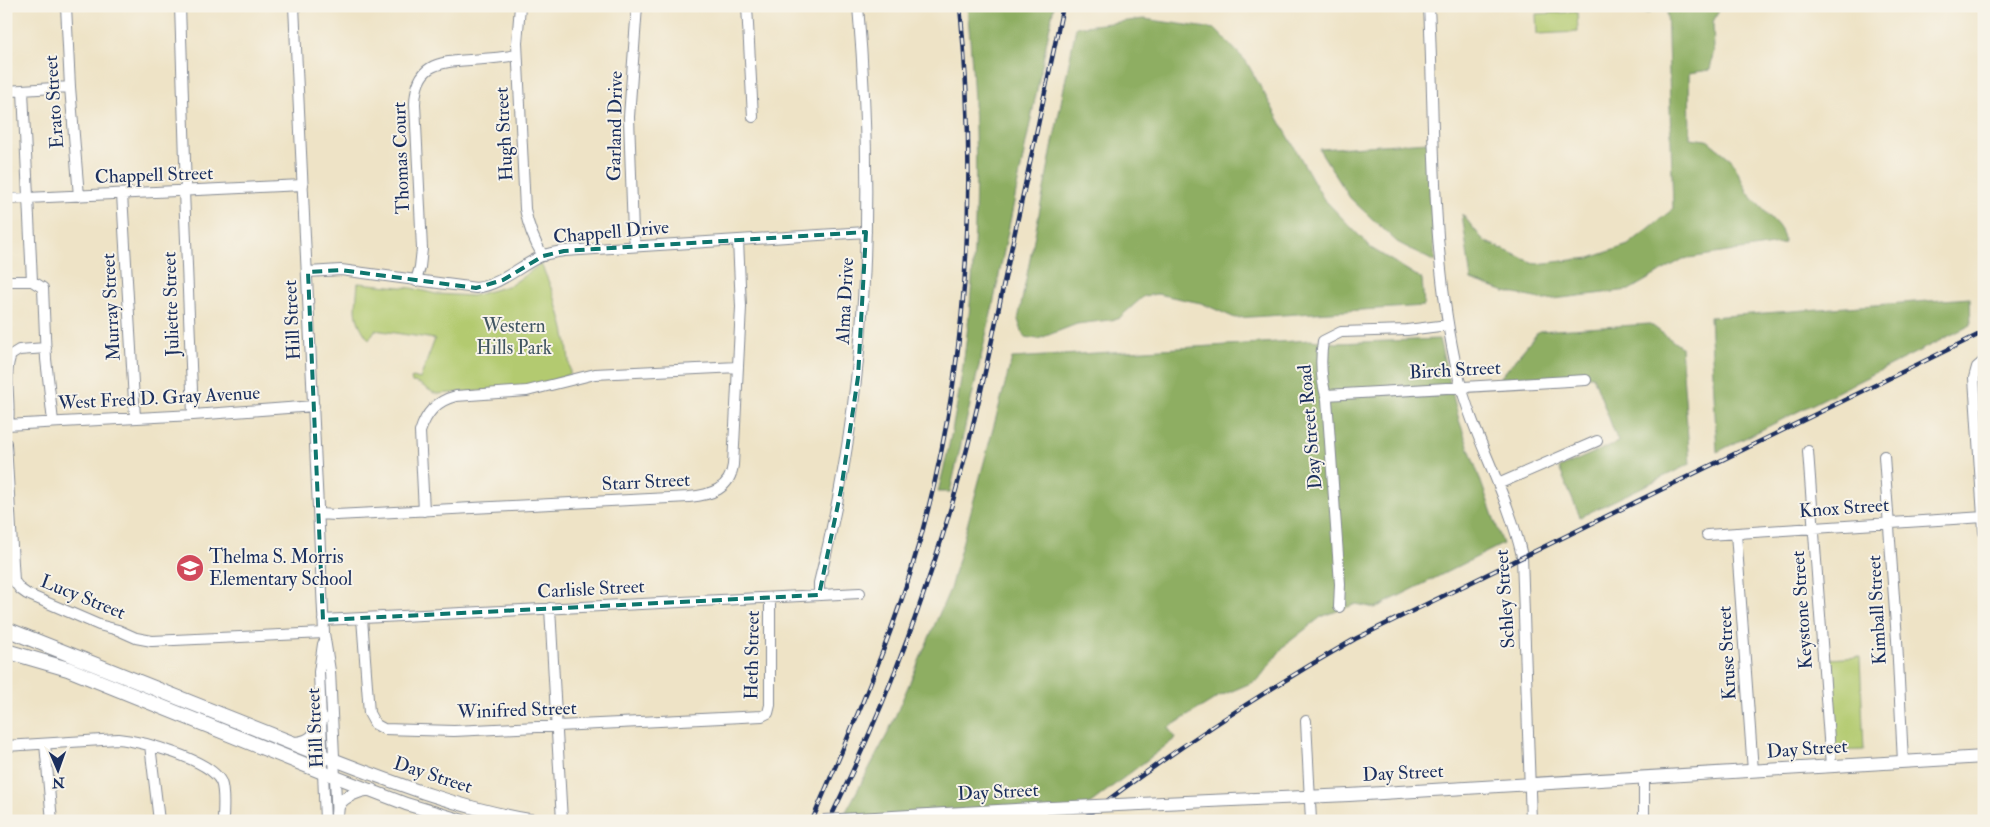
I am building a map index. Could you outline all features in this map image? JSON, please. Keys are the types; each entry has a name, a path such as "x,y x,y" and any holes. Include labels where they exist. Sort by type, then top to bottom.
{"highway":[{"path":"6,629 328,757"},
{"path":"6,651 68,669 329,774"},
{"path":"294,744 312,739 316,734 321,718"}],"main road":[{"name":"Day Street","path":"328,757 431,796 477,809 535,821"},
{"name":"Day Street","path":"823,821 1051,808 1309,797 1984,757"},
{"name":"Day Street","path":"329,774 406,804 463,821"},
{"path":"337,817 339,805 345,798 367,789 372,790"}],"street":[{"name":"Erato Street","path":"66,6 70,87 79,196"},
{"name":"Juliette Street","path":"180,6 193,414"},
{"name":"Hill Street","path":"294,6 324,620 319,672 321,718 328,757"},
{"name":"Hugh Street","path":"520,6 517,28 525,209 531,230 543,256"},
{"name":"Garland Drive","path":"636,246 633,233 629,117 637,6"},
{"path":"747,6 753,117"},
{"name":"Alma Drive","path":"819,595 841,490 854,406 863,318 866,232 866,113 858,6"},
{"path":"1429,6 1439,247 1448,326"},
{"name":"Thomas Court","path":"416,281 422,248 416,104 419,79 428,70 440,63 518,55"},
{"path":"6,91 70,87"},
{"path":"24,91 24,129 32,281"},
{"name":"Chappell Street","path":"6,199 303,185"},
{"name":"Murray Street","path":"122,194 135,418"},
{"name":"Chappell Drive","path":"308,272 341,270 465,288 485,287 503,280 543,256 564,251 866,232"},
{"name":"Starr Street","path":"319,514 424,511 679,498 712,494 726,483 732,470 741,307 738,240"},
{"path":"6,282 32,281 43,288 52,422"},
{"name":"Schley Street","path":"1448,326 1462,386 1516,530 1522,556 1525,592 1531,821"},
{"name":"Day Street Road","path":"1339,607 1340,584 1326,395 1321,355 1323,341 1329,336 1342,332 1407,330 1448,326"},
{"path":"7,425 10,411 8,362 11,355 19,350 46,348"},
{"path":"1980,364 1974,378 1981,435 1984,532"},
{"path":"424,511 420,432 430,411 447,398 527,391 595,374 738,367"},
{"name":"Birch Street","path":"1326,395 1586,380"},
{"name":"West Fred D. Gray Avenue","path":"7,425 314,406"},
{"path":"1498,484 1597,441"},
{"name":"Lucy Street","path":"6,443 14,580 27,594 99,625 143,640 162,641 324,633"},
{"name":"Keystone Street","path":"1808,451 1831,766"},
{"name":"Kimball Street","path":"1884,456 1890,523 1903,762"},
{"name":"Knox Street","path":"1707,535 1983,517"},
{"name":"Kruse Street","path":"1736,533 1752,771"},
{"name":"Carlisle Street","path":"324,620 860,593"},
{"name":"Heth Street","path":"768,713 770,705 770,598"},
{"path":"550,608 562,821"},
{"name":"Winifred Street","path":"362,618 368,705 372,721 378,726 390,730 454,731 762,716 768,713"},
{"name":"Hill Street","path":"324,633 330,671 329,774 337,817"},
{"path":"1306,722 1311,821"},
{"path":"6,746 118,739 133,740 171,751 206,767 217,776 222,786 223,821"},
{"path":"45,744 52,821"},
{"path":"150,745 159,821"},
{"name":"Hill Street","path":"325,821 329,774"},
{"path":"1644,778 1644,821"}],"highlighted area":[{"path":"866,232 858,377 841,490 819,595 323,620 308,272 341,270 476,288 503,280 543,256 564,251"}],"green space":[{"path":"967,6 1054,6 993,305 950,492 938,492 952,432 962,372 974,250 975,128"},
{"path":"1605,6 1650,6 1650,13 1626,12"},
{"path":"1667,6 1721,6 1713,22 1714,49 1710,70 1689,73 1690,138 1707,140 1732,160 1748,193 1781,229 1785,243 1683,259 1629,290 1545,300 1505,292 1471,280 1462,214 1484,241 1536,264 1590,258 1628,245 1673,209"},
{"path":"1577,12 1578,32 1537,34 1536,14"},
{"path":"1144,19 1215,29 1246,61 1323,198 1371,248 1422,279 1424,306 1235,318 1201,303 1157,294 1144,296 1118,319 1077,324 1038,339 1024,337 1018,320 1076,27"},
{"path":"1428,142 1435,262 1397,242 1350,198 1319,149"},
{"name":"Western Hills Park","path":"541,264 561,318 567,344 570,374 525,388 437,394 430,391 419,383 412,382 411,379 413,377 420,379 435,339 375,330 369,340 360,325 356,313 358,283 411,288 436,294 472,296 511,285"},
{"path":"1970,298 1971,325 1717,452 1710,317"},
{"path":"1650,324 1681,347 1690,464 1580,517 1559,468 1618,442 1593,376 1500,378 1539,331"},
{"path":"1439,339 1459,420 1503,544 1375,608 1356,604 1321,617 1284,646 1258,680 1218,697 1168,728 1176,738 1067,821 841,821 888,733 950,589 1012,358 1311,340 1337,343"},
{"path":"1860,657 1864,750 1835,751 1828,659"}],"railway":[{"path":"812,821 864,699 910,574 929,505 945,434 956,364 964,293 968,221 966,78 960,6"},
{"path":"829,821 884,700 930,575 956,490 982,384 1063,6"},
{"path":"1080,821 1214,725 1355,639 1984,332"}],"place":[{"name":"Thelma S. Morris Elementary School","path":"190,568"}]}
